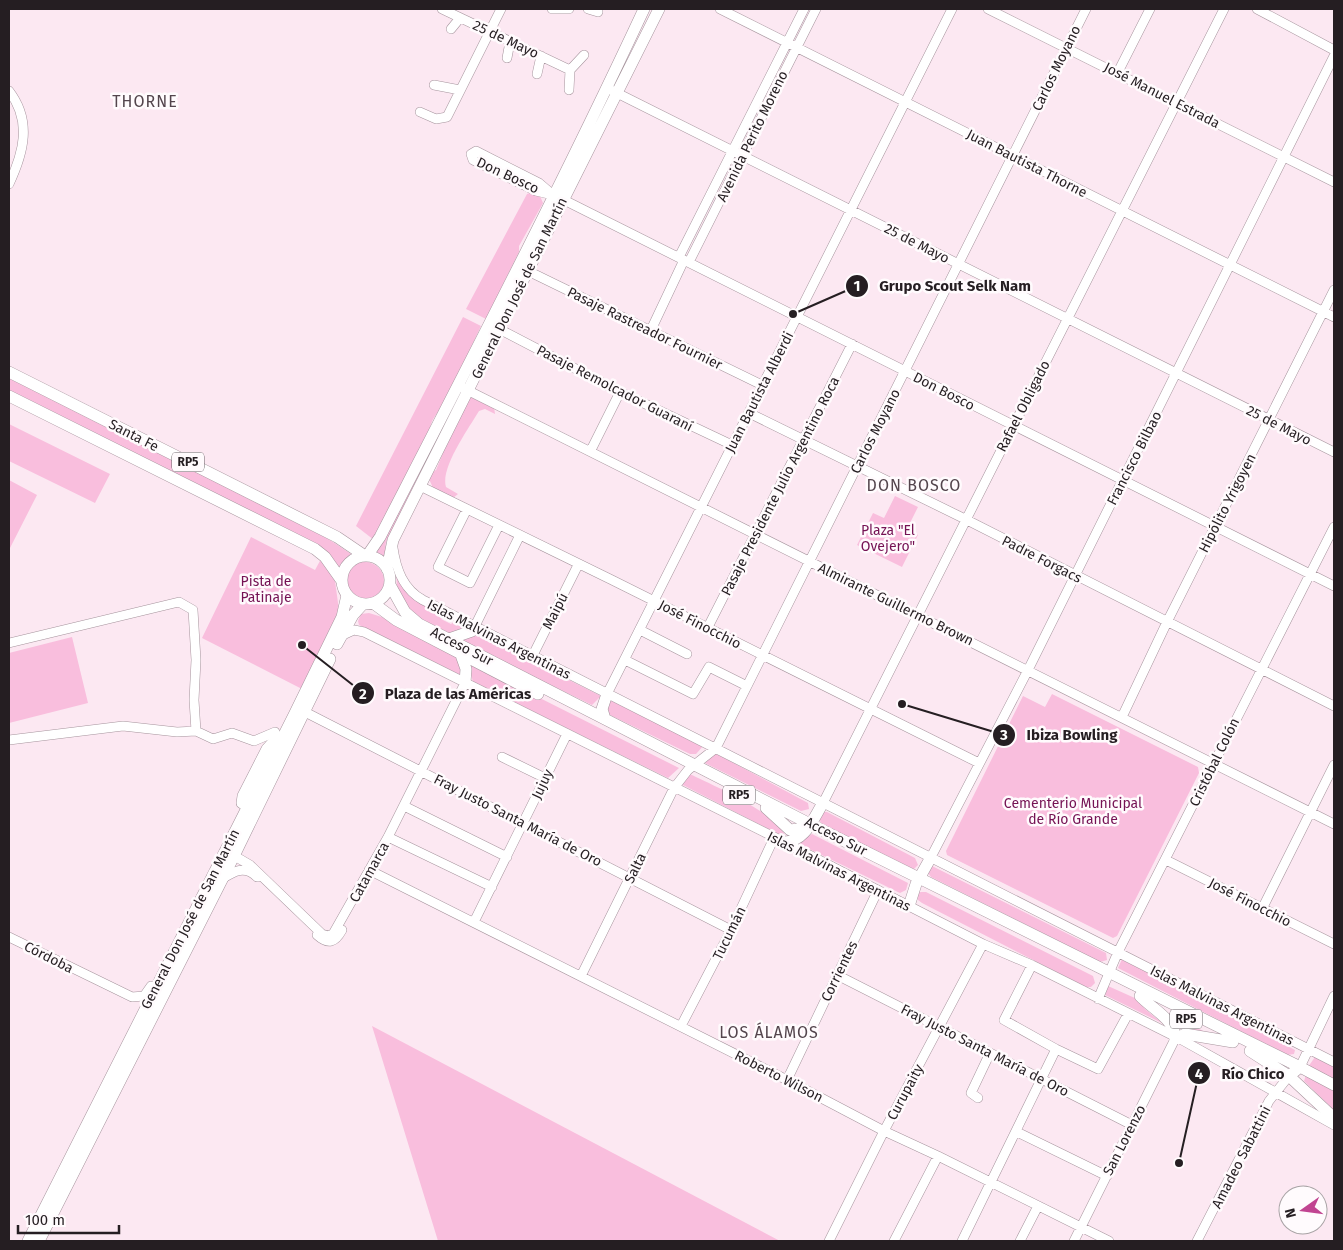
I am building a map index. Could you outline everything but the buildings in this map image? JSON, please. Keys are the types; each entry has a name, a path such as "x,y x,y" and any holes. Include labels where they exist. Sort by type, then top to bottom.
{"main road":[{"name":"General Don José de San Martín","path":"612,90 644,9"},
{"name":"General Don José de San Martín","path":"387,569 393,540 420,486 463,388 612,90 658,9"},
{"name":"General Don José de San Martín","path":"366,556 380,537 463,388 499,329 528,271 558,197"},
{"name":"Santa Fe","path":"9,372 337,537 366,556"},
{"name":"Santa Fe","path":"9,396 315,549 324,557 342,581"},
{"name":"RP5","path":"366,556 378,560 387,569 390,585"},
{"path":"342,581 346,567 358,558 366,556"},
{"name":"RP5","path":"342,581 347,595 368,604"},
{"path":"368,604 384,596 390,585"},
{"name":"Acceso Sur","path":"390,585 398,603 410,619 605,719 766,808 809,826"},
{"name":"General Don José de San Martín","path":"28,1241 176,948 228,858 289,724 342,617 347,595"},
{"name":"General Don José de San Martín","path":"252,808 305,712 340,636 353,615 368,604"},
{"name":"Acceso Sur","path":"368,604 460,655 809,826 1109,977 1300,1067"},
{"path":"449,639 472,631 475,626"},
{"path":"460,655 466,669 465,684"},
{"path":"605,719 602,709 607,694"},
{"path":"252,808 242,803 243,796 268,749 289,724"},
{"path":"779,840 797,840 809,826 823,803"},
{"name":"General Don José de San Martín","path":"39,1241 222,879 228,858"},
{"path":"909,906 918,881 930,859"},
{"name":"Acceso Sur","path":"1109,977 1140,996 1258,1055 1290,1076"},
{"path":"1140,996 1170,1023 1175,1032 1175,1039 1185,1034 1232,1042"},
{"name":"RP5","path":"1300,1067 1334,1085"},
{"path":"1290,1076 1300,1067"},
{"name":"RP5","path":"1290,1076 1334,1118"}],"street":[{"name":"25 de Mayo","path":"442,9 570,70"},
{"path":"420,112 436,119 447,117 501,9"},
{"path":"552,9 570,12"},
{"path":"588,9 598,12"},
{"name":"Juan Bautista Thorne","path":"720,9 1334,317"},
{"name":"Avenida Perito Moreno","path":"650,332 733,151 804,9"},
{"name":"Avenida Perito Moreno","path":"684,260 742,156 816,9"},
{"name":"Juan Bautista Alberdi","path":"607,694 952,9"},
{"name":"José Manuel Estrada","path":"988,9 1118,72 1334,182"},
{"name":"Carlos Moyano","path":"692,768 716,748 745,685 1086,9"},
{"path":"1118,72 1150,9"},
{"name":"Rafael Obligado","path":"823,803 1175,102 1224,9"},
{"path":"1257,9 1334,50"},
{"path":"451,29 460,18"},
{"path":"507,58 510,42"},
{"path":"569,90 570,70 584,55"},
{"path":"537,74 541,56"},
{"name":"Francisco Bilbao","path":"930,859 1028,670 1334,56"},
{"path":"434,85 460,90"},
{"name":"25 de Mayo","path":"612,90 1334,452"},
{"path":"9,91 21,113 24,135 19,162 9,184"},
{"name":"Don Bosco","path":"558,197 536,191 473,160 471,154 478,152 539,183 558,197 1334,586"},
{"name":"Pasaje Rastreador Fournier","path":"528,271 762,385"},
{"name":"Hipólito Yrigoyen","path":"1122,717 1167,622 1334,290"},
{"name":"Pasaje Remolcador Guaraní","path":"499,329 620,392 732,445"},
{"name":"Pasaje Presidente Julio Argentino Roca","path":"708,627 852,344"},
{"name":"Almirante Guillermo Brown","path":"463,388 591,450 1334,824"},
{"path":"591,450 620,392"},
{"name":"Padre Forgacs","path":"749,413 965,519 1074,576 1334,706"},
{"name":"José Finocchio","path":"420,486 708,627 979,763"},
{"path":"467,509 438,567 470,583 499,525"},
{"name":"Cristóbal Colón","path":"1098,999 1109,977 1118,952 1166,860 1260,669 1334,527"},
{"path":"475,626 520,535"},
{"name":"Islas Malvinas Argentinas","path":"393,540 398,571 416,596 532,657 716,748 930,859 1334,1062"},
{"name":"Maipú","path":"532,657 578,565"},
{"path":"9,643 179,602 193,610 196,660 194,700 196,731"},
{"name":"Islas Malvinas Argentinas","path":"340,636 354,630 364,632 983,944 1032,965 1276,1092 1334,1125"},
{"path":"640,630 688,654"},
{"path":"624,660 693,694 709,667 745,685"},
{"name":"Catamarca","path":"331,939 388,837 465,684"},
{"name":"Fray Justo Santa María de Oro","path":"305,712 422,770 731,930"},
{"path":"9,740 111,726 177,732 196,731 213,739 232,733 254,741 275,732 278,738"},
{"name":"Jujuy","path":"474,922 566,734"},
{"path":"502,757 545,778"},
{"path":"1262,909 1334,765"},
{"name":"Salta","path":"581,976 674,788 692,768"},
{"path":"404,806 507,857"},
{"path":"388,837 492,887"},
{"name":"Tucumán","path":"681,1026 779,840"},
{"path":"228,858 250,865 322,934 331,939"},
{"name":"José Finocchio","path":"1166,860 1334,944"},
{"path":"222,879 239,870 250,872 321,940 331,939"},
{"name":"Roberto Wilson","path":"369,870 681,1026 884,1131 1109,1241"},
{"name":"Catamarca","path":"331,939 339,936 369,883 376,879 391,881"},
{"name":"Corrientes","path":"787,1080 878,890"},
{"name":"Córdoba","path":"9,937 138,1004 146,1006"},
{"name":"Curupaity","path":"830,1241 884,1131 983,944"},
{"name":"Córdoba","path":"88,977 132,997 144,996 148,993 161,966 176,948"},
{"path":"1032,965 1004,1020 1056,1049 1098,1069 1128,1014"},
{"name":"Fray Justo Santa María de Oro","path":"837,975 1132,1125"},
{"path":"1300,1067 1334,996"},
{"path":"146,1006 159,1003"},
{"name":"San Lorenzo","path":"1074,1241 1175,1039"},
{"path":"962,1241 1056,1049"},
{"path":"978,1098 970,1093 990,1053"},
{"name":"Amadeo Sabattini","path":"1198,1241 1258,1123 1276,1092 1290,1076"},
{"path":"1017,1132 1107,1176"},
{"path":"894,1241 938,1156"},
{"path":"1020,1241 1038,1206"}],"green space":[{"path":"532,192 540,196 543,203 519,246 519,252 486,319 466,309 527,194"},
{"path":"463,317 481,326 443,407 434,418 430,433 374,540 356,526"},
{"path":"9,377 321,534 351,554 338,568 319,547 9,390"},
{"path":"458,397 386,542 384,559 374,552"},
{"path":"470,397 494,407 495,414 485,409 479,411 451,459 445,479 446,487 458,494 453,498 433,488 429,479 431,473 436,470 443,453 441,451"},
{"path":"9,424 110,474 95,503 9,461"},
{"path":"9,480 37,495 9,550"},
{"name":"Plaza \"El Ovejero\"","path":"895,496 918,507 907,529 918,535 902,567 857,545 873,513 884,518"},
{"name":"Pista de Patinaje","path":"251,537 315,570 321,559 335,581 339,610 302,689 202,638"},
{"path":"365,562 379,567 384,581 379,595 365,600 351,595 346,581 351,567"},
{"path":"396,571 406,591 445,615 441,619 451,624 456,620 469,628 450,635 412,615 397,588"},
{"path":"369,613 382,617 459,658 464,677 359,625 358,621 361,614"},
{"path":"475,633 601,696 592,705 460,641"},
{"path":"72,637 88,703 9,723 9,653"},
{"path":"468,662 679,768 668,778 473,682"},
{"name":"Cementerio Municipal de Río Grande","path":"1052,694 1198,767 1199,773 1117,936 1113,938 947,855 946,851 1023,696 1045,707"},
{"path":"610,700 704,745 696,754 690,754 606,713"},
{"path":"715,753 808,803 809,809 801,811 705,763"},
{"path":"690,774 759,810 772,819 786,838 681,784"},
{"path":"823,812 827,812 915,858 918,865 914,869 909,868 821,823 819,819"},
{"path":"812,834 908,883 906,890 900,893 797,843"},
{"path":"932,866 1106,953 1107,960 1100,962 931,877 928,873"},
{"path":"926,892 1093,976 1095,983 1091,987 1086,987 922,903 918,900 917,893"},
{"path":"1122,959 1295,1050 1294,1054 1287,1055 1118,968"},
{"path":"1108,986 1137,999 1145,1009 1162,1023 1105,995"},
{"path":"1168,1013 1205,1032 1177,1028"},
{"path":"372,1026 780,1241 438,1241"},
{"path":"1315,1057 1334,1066 1334,1080 1308,1067"},
{"path":"1306,1075 1334,1089 1334,1110 1304,1081"}],"place":[{"name":"Grupo Scout Selk Nam","path":"793,314"},
{"name":"Plaza de las Américas","path":"302,645"},
{"name":"Ibiza Bowling","path":"902,704"},
{"name":"Río Chico","path":"1179,1163"}],"district":[{"name":"THORNE","path":"145,101"},
{"name":"DON BOSCO","path":"914,485"},
{"name":"LOS ÁLAMOS","path":"769,1032"}]}
